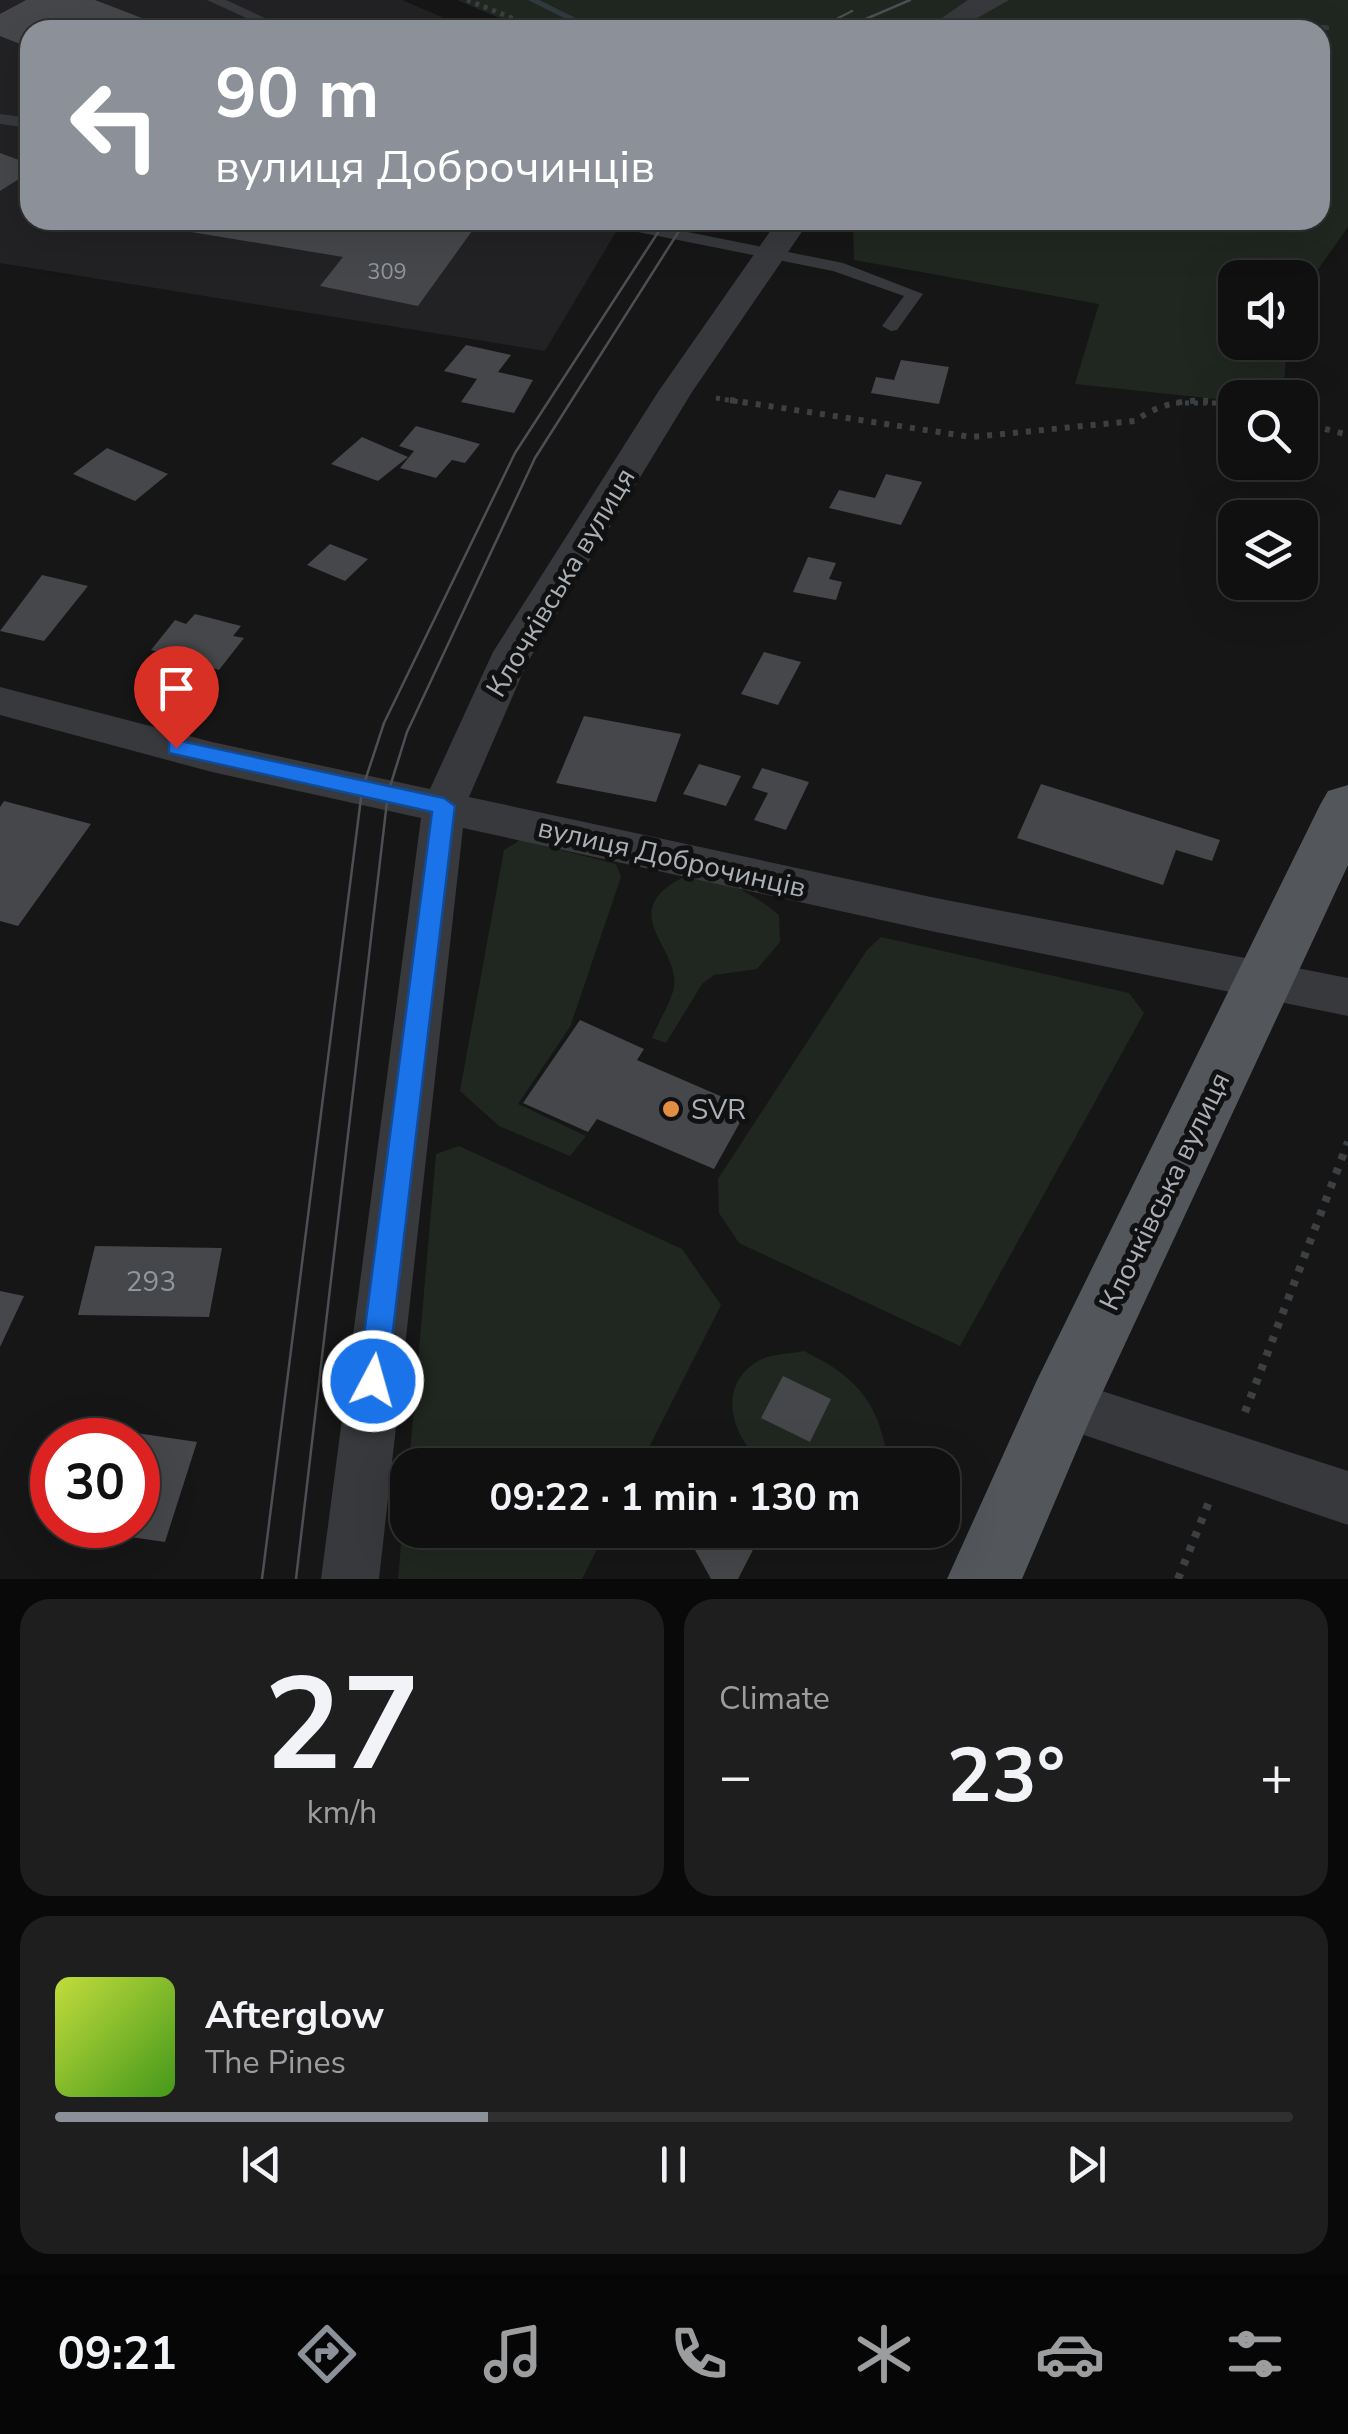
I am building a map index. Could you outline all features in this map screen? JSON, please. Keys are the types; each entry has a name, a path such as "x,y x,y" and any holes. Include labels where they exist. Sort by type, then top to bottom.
{"main road":[{"name":"Клочківська вулиця","path":"984,1579 1062,1404 1348,805"}],"street":[{"path":"952,20 966,10 995,0"},
{"name":"Клочківська вулиця","path":"350,1579 444,806 506,662 675,392 782,236"},
{"name":"вулиця Доброчинців","path":"0,701 212,757 931,914 1348,997"},
{"path":"1062,1404 1348,1498"}],"lane":[{"path":"214,0 261,20"},
{"path":"715,230 782,236 898,284 914,294 891,326"}],"path":[{"path":"466,0 517,20"},
{"path":"675,392 972,436 1135,421 1151,407 1218,401"},
{"path":"1318,427 1348,435"},
{"path":"1178,1579 1348,1142"}],"shaded area":[{"path":"0,0 402,0 449,20 20,20 20,230 617,230 545,351 0,263"},
{"path":"457,0 1348,0 1348,227 1318,270 1318,260 1218,260 1218,360 1286,360 1284,380 1218,380 1218,399 1075,384 1099,304 854,260 853,230 1330,230 1330,20 504,20"},
{"path":"520,840 616,864 621,877 570,1027 518,1104 586,1136 570,1156 499,1126 460,1091 504,850"},
{"path":"682,878 734,887 755,898 779,915 780,942 757,969 714,975 702,984 666,1043 652,1038 674,987 673,972 655,931 653,904 663,891"},
{"path":"881,937 1129,993 1144,1013 960,1346 739,1243 719,1213 718,1179 867,950"},
{"path":"459,1146 682,1249 721,1305 649,1448 410,1448 436,1154"},
{"path":"804,1351 839,1371 873,1409 886,1448 749,1448 733,1413 736,1384 758,1361"},
{"path":"401,1548 598,1548 582,1579 398,1579"}],"building":[{"path":"26,0 95,0 147,20 20,20 20,44 0,36 0,14"},
{"path":"0,153 20,160 20,178 0,191"},
{"path":"179,230 473,230 418,306 320,286 343,257"},
{"path":"466,345 511,355 498,372 533,380 514,413 461,402 477,379 444,371"},
{"path":"901,360 949,367 939,404 871,393 876,377 894,380"},
{"path":"416,426 480,444 465,463 452,460 436,478 400,468 414,451 399,446"},
{"path":"362,437 408,457 378,481 331,464"},
{"path":"107,448 168,474 135,501 73,474"},
{"path":"886,474 922,482 901,525 829,508 839,490 875,498"},
{"path":"330,544 368,559 345,581 307,565"},
{"path":"808,557 836,563 829,579 842,582 836,600 793,592"},
{"path":"42,575 88,586 44,641 0,631"},
{"path":"195,614 241,626 233,636 244,638 219,670 151,650 175,620 186,624"},
{"path":"764,652 801,662 778,705 741,694"},
{"path":"584,716 681,734 656,802 556,783"},
{"path":"699,764 741,776 726,806 683,794"},
{"path":"762,768 809,782 786,830 754,820 768,793 752,788"},
{"path":"1041,784 1220,840 1212,861 1176,850 1163,885 1017,838"},
{"path":"4,801 91,824 18,926 0,921 0,807"},
{"path":"580,1020 644,1049 637,1060 748,1108 714,1169 597,1119 588,1132 523,1103"},
{"path":"95,1246 222,1248 209,1317 78,1315"},
{"path":"0,1291 24,1296 0,1347"},
{"path":"783,1376 831,1399 810,1442 761,1418"},
{"path":"160,1437 197,1442 165,1542 160,1541"},
{"path":"694,1548 754,1548 738,1579 711,1579"}],"waterway":[{"path":"532,0 574,20"}],"tram line":[{"path":"863,20 910,0"},
{"path":"834,20 852,11"},
{"path":"262,1579 362,790 384,723 515,453 660,230"},
{"path":"296,1579 388,793 407,732 535,458 680,230"}],"place":[{"name":"SVR","path":"671,1109"}],"route":[{"path":"176,748 444,806 373,1381"}]}
